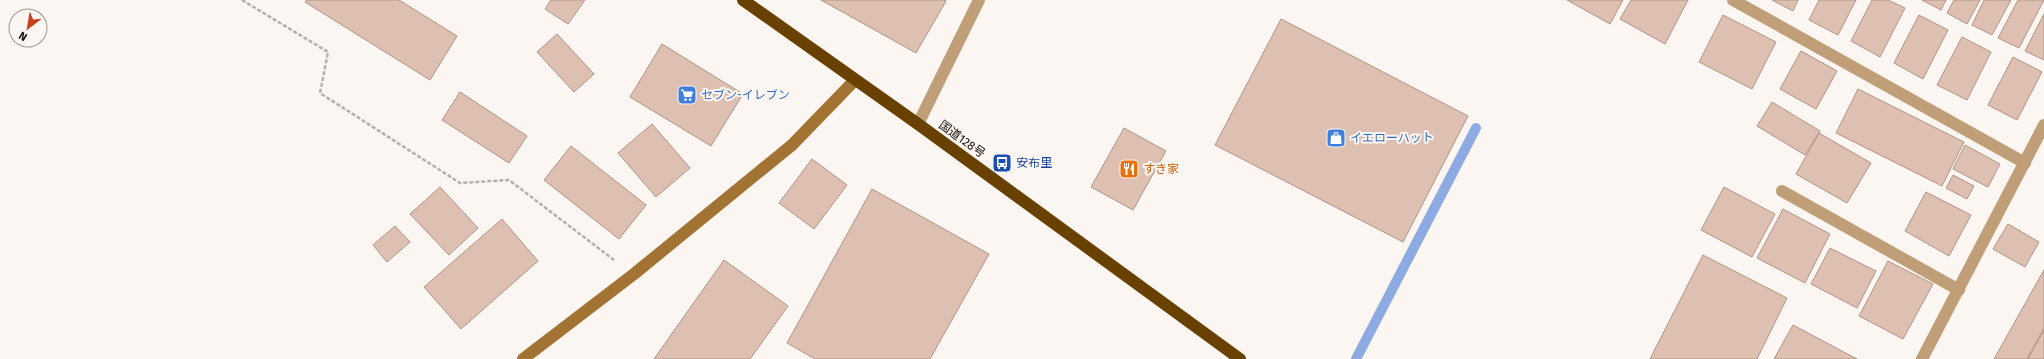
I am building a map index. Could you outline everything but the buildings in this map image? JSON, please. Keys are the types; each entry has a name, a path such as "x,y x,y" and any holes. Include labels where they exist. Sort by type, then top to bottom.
{"highway":[{"name":"国道128号","path":"744,0 918,124 1240,359"}],"street":[{"path":"918,124 979,0"},
{"path":"1733,0 2025,162"},
{"path":"523,359 634,274 792,145 856,80"},
{"path":"1922,359 2044,125"},
{"path":"1782,191 1959,290"}],"path":[{"path":"242,0 328,52 320,93 460,183 509,180 634,274"}],"waterway":[{"path":"1356,359 1476,128"}],"place":[{"name":"セブン-イレブン","path":"687,95"},
{"name":"イエローハット","path":"1336,138"},
{"name":"安布里","path":"1002,163"},
{"name":"すき家","path":"1129,169"}]}
